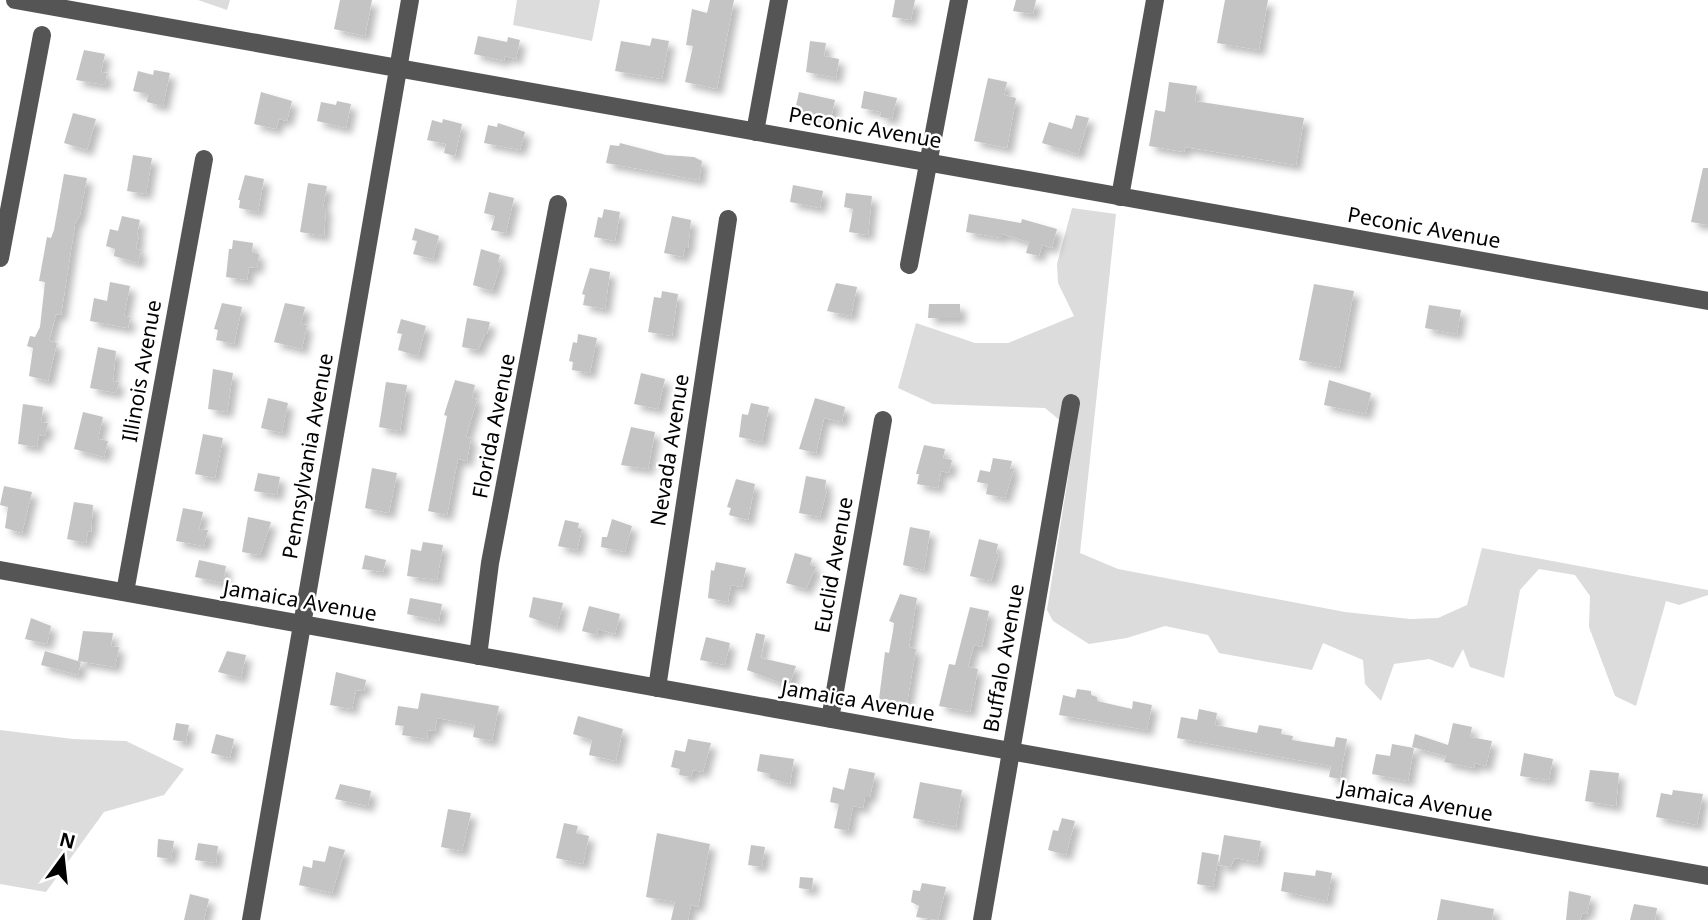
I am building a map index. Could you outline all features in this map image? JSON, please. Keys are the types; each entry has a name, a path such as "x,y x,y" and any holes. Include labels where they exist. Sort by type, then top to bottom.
{"street":[{"name":"Peconic Avenue","path":"15,0 1708,301"},
{"name":"Pennsylvania Avenue","path":"251,920 410,0"},
{"path":"755,132 779,0"},
{"path":"909,265 959,0"},
{"path":"1121,197 1155,0"},
{"path":"0,258 42,35"},
{"name":"Illinois Avenue","path":"125,592 204,159"},
{"name":"Florida Avenue","path":"478,656 490,563 558,204"},
{"name":"Nevada Avenue","path":"657,688 728,219"},
{"name":"Buffalo Avenue","path":"982,920 1071,403"},
{"name":"Euclid Avenue","path":"830,719 883,420"},
{"name":"Jamaica Avenue","path":"0,570 1708,876"}],"shaded area":[{"path":"198,0 230,0 227,10"},
{"path":"517,0 600,0 592,41 513,25"},
{"path":"1072,208 1116,214 1080,553 1118,569 1345,612 1410,619 1438,618 1467,605 1482,548 1708,590 1708,595 1679,605 1666,601 1636,706 1615,696 1589,627 1590,596 1575,575 1539,569 1520,590 1504,678 1470,667 1463,649 1453,668 1429,659 1394,664 1381,701 1365,684 1363,660 1323,643 1312,670 1219,653 1208,635 1165,626 1127,638 1089,644 1053,621 1047,610 1075,433 1045,408 933,404 898,388 916,323 975,343 1008,343 1074,316 1058,283 1057,264"},
{"path":"0,730 73,739 126,741 184,769 164,795 104,812 46,892 0,884"}],"building":[{"path":"340,0 372,0 365,36 334,29"},
{"path":"710,0 734,0 717,89 685,82 693,46 686,45 692,9 707,13"},
{"path":"895,0 915,0 911,20 892,17"},
{"path":"1016,0 1036,0 1033,14 1013,11"},
{"path":"1225,0 1268,0 1259,50 1217,43"},
{"path":"478,36 507,42 508,37 520,40 516,59 505,56 504,61 474,54"},
{"path":"652,38 669,41 662,79 615,71 621,41 650,46"},
{"path":"810,41 826,43 824,56 839,59 836,78 806,72"},
{"path":"84,50 105,54 101,72 107,73 105,85 76,80"},
{"path":"154,70 170,73 163,106 147,102 148,94 133,91 138,71 153,75"},
{"path":"988,78 1007,82 1004,95 1016,98 1007,148 974,141"},
{"path":"1169,82 1197,86 1195,101 1304,118 1296,165 1185,147 1184,152 1149,146 1155,110 1165,112"},
{"path":"864,91 897,98 892,119 880,117 881,112 861,108"},
{"path":"261,92 292,101 287,121 279,119 276,129 254,124"},
{"path":"799,92 835,100 831,118 795,110"},
{"path":"337,101 351,104 346,128 317,121 321,102 336,105"},
{"path":"73,113 96,119 87,150 64,143"},
{"path":"1076,115 1089,118 1078,154 1042,143 1049,122 1072,129"},
{"path":"443,119 462,124 455,156 444,153 446,144 427,140 432,120 442,123"},
{"path":"498,123 525,132 520,150 484,143 488,125 497,127"},
{"path":"620,143 666,155 694,157 702,161 699,180 606,163 610,145 619,146"},
{"path":"133,155 152,158 146,194 127,191"},
{"path":"1703,168 1708,168 1708,225 1691,222"},
{"path":"64,174 87,178 80,215 75,224 61,315 56,314 49,341 57,343 48,381 29,376 33,348 27,346 30,336 35,337 40,327 45,282 39,281 47,237 51,238 54,230"},
{"path":"245,175 264,179 258,212 239,208 238,200"},
{"path":"308,183 327,186 323,207 326,207 324,236 300,232"},
{"path":"793,185 823,191 820,208 790,202"},
{"path":"489,192 514,198 506,233 491,230 495,216 484,213"},
{"path":"846,193 872,196 868,235 849,232 853,209 844,207"},
{"path":"604,209 620,212 615,241 594,237 598,217 602,218"},
{"path":"969,214 1021,223 1022,219 1057,229 1052,248 1042,245 1039,256 1026,253 1029,242 1002,234 1002,238 966,232"},
{"path":"122,216 140,220 136,249 141,250 138,263 114,256 115,249 106,246 110,229 118,231"},
{"path":"672,216 691,220 688,248 685,248 683,257 664,253"},
{"path":"415,228 439,236 433,259 413,254 417,241 412,240"},
{"path":"233,240 253,243 252,252 259,254 257,268 249,267 247,280 226,277 229,249 232,249"},
{"path":"481,249 500,255 498,262 501,263 492,291 473,285"},
{"path":"590,268 610,272 605,309 583,305 585,295 582,294"},
{"path":"110,282 130,286 124,316 130,317 128,328 90,321 94,298 107,301"},
{"path":"836,283 857,287 851,316 827,311"},
{"path":"1314,284 1354,291 1339,368 1299,360"},
{"path":"662,291 678,294 672,336 648,332 654,297 661,298"},
{"path":"222,303 242,307 234,344 216,340 218,330 214,329"},
{"path":"285,303 305,307 301,324 307,325 302,349 274,342"},
{"path":"929,304 960,304 960,318 928,318"},
{"path":"1429,305 1461,310 1457,334 1425,328"},
{"path":"467,318 490,322 478,350 462,347"},
{"path":"401,319 426,326 418,356 398,350 402,334 397,333"},
{"path":"578,334 597,338 590,373 572,370 573,362 569,361 573,342 577,343"},
{"path":"98,347 116,351 113,381 119,382 116,393 90,388"},
{"path":"213,369 233,373 227,412 208,409"},
{"path":"641,373 665,379 658,409 634,404"},
{"path":"455,380 475,385 472,397 477,400 466,437 471,438 467,461 458,459 447,515 428,511 447,416 444,415"},
{"path":"1329,380 1371,393 1366,414 1324,405"},
{"path":"386,382 407,385 400,431 379,427"},
{"path":"268,398 288,403 282,433 261,428"},
{"path":"815,398 845,407 842,422 824,418 816,453 799,449"},
{"path":"751,403 769,407 762,442 739,437 742,414 748,415"},
{"path":"23,404 43,407 41,422 48,423 45,436 39,435 37,447 18,444"},
{"path":"83,412 103,417 98,439 108,441 104,457 74,449"},
{"path":"631,427 655,432 648,469 621,465"},
{"path":"203,434 223,438 215,478 195,474"},
{"path":"924,445 945,449 943,458 952,460 949,473 941,471 938,488 917,484 919,474 916,474"},
{"path":"993,458 1012,461 1010,469 1014,469 1005,498 986,494 988,484 977,482 980,470 990,472"},
{"path":"372,468 397,473 389,513 365,508"},
{"path":"258,473 280,477 277,495 254,491"},
{"path":"806,476 826,480 827,490 820,517 799,513"},
{"path":"736,479 755,484 748,520 729,515 731,508 727,507"},
{"path":"4,486 32,492 22,533 5,528 8,507 0,505"},
{"path":"74,502 93,505 91,532 88,531 86,543 67,539"},
{"path":"183,508 203,512 199,529 208,530 204,546 176,541"},
{"path":"248,517 271,522 260,555 242,552"},
{"path":"612,519 632,526 625,552 601,547 602,537 607,537"},
{"path":"565,520 579,523 578,528 582,529 577,550 558,546"},
{"path":"910,527 930,531 924,570 903,565"},
{"path":"979,539 998,544 996,553 999,554 991,581 970,576"},
{"path":"423,542 443,545 437,580 407,576 411,549 421,551"},
{"path":"795,553 812,558 810,565 816,567 806,589 786,583"},
{"path":"365,555 386,560 383,572 362,569"},
{"path":"199,560 226,566 223,583 195,577"},
{"path":"716,562 746,568 742,587 731,585 728,602 708,598 711,570 714,571"},
{"path":"900,594 917,598 909,647 916,649 907,703 879,699 885,652 889,653 893,631 894,623 889,621"},
{"path":"533,597 563,603 557,627 529,617"},
{"path":"410,598 442,604 439,621 407,614"},
{"path":"589,606 620,614 615,634 598,629 597,635 582,631"},
{"path":"970,607 989,611 982,647 974,645 968,667 978,669 970,712 939,706 949,664 955,665"},
{"path":"31,618 51,626 47,644 25,639"},
{"path":"83,631 113,633 111,646 119,647 115,667 78,661"},
{"path":"756,633 765,635 761,658 796,666 789,686 747,670"},
{"path":"706,637 730,643 725,665 700,660"},
{"path":"45,651 81,662 78,675 41,665"},
{"path":"227,651 246,655 241,678 218,672"},
{"path":"336,672 366,680 364,691 356,690 352,709 330,705"},
{"path":"1077,689 1091,691 1097,701 1132,709 1133,701 1152,705 1147,730 1059,715 1063,695 1075,698"},
{"path":"421,693 499,706 492,741 473,737 475,725 437,718 435,731 428,730 427,739 402,735 404,726 395,725 398,706 418,709"},
{"path":"1199,709 1217,713 1215,725 1257,733 1259,725 1282,729 1281,734 1293,736 1292,740 1334,747 1336,737 1347,739 1340,779 1329,777 1331,766 1177,738 1181,717 1197,720"},
{"path":"578,716 623,729 616,761 589,755 592,740 573,734"},
{"path":"176,723 189,725 186,742 173,740"},
{"path":"1453,723 1472,727 1470,737 1492,741 1486,766 1475,763 1474,768 1444,762 1446,756 1412,747 1415,734 1448,745"},
{"path":"216,734 234,739 230,758 211,753"},
{"path":"688,739 711,743 703,772 693,770 691,777 679,775 680,769 671,767 675,750 685,752"},
{"path":"1392,744 1414,748 1408,781 1372,774 1376,754 1390,756"},
{"path":"1524,753 1553,759 1549,780 1520,776"},
{"path":"760,754 794,759 790,784 769,778 770,774 757,771"},
{"path":"849,768 875,773 870,797 865,797 863,808 853,806 848,831 834,828 839,804 830,802 833,787 844,790"},
{"path":"1590,770 1619,773 1616,806 1585,801"},
{"path":"920,782 962,790 956,827 913,818"},
{"path":"340,784 371,791 368,806 335,799"},
{"path":"1673,790 1703,794 1697,825 1656,817 1661,793 1672,795"},
{"path":"448,809 471,813 462,851 441,847"},
{"path":"1062,818 1075,821 1066,855 1048,850 1053,830 1058,831"},
{"path":"564,823 578,826 576,833 589,836 583,864 556,858"},
{"path":"657,833 710,844 698,907 691,905 688,920 671,920 675,902 646,897"},
{"path":"1224,835 1261,841 1257,862 1235,858 1230,867 1219,865"},
{"path":"158,839 174,841 171,859 157,857"},
{"path":"198,843 218,846 216,863 195,860"},
{"path":"751,845 765,847 762,867 748,865"},
{"path":"329,846 345,850 332,893 299,885 303,866 312,868 313,860 325,862"},
{"path":"1202,852 1219,855 1213,887 1197,884"},
{"path":"1316,870 1332,873 1327,901 1281,891 1284,872 1315,876"},
{"path":"800,877 813,878 812,890 799,888"},
{"path":"922,883 946,887 938,920 916,917 919,906 911,902 913,890 920,891"},
{"path":"1569,891 1591,896 1587,914 1582,913 1580,920 1566,920"},
{"path":"190,894 209,899 204,920 184,920"},
{"path":"1441,899 1494,909 1492,920 1437,920"},
{"path":"1634,904 1657,908 1655,920 1630,920"}]}
